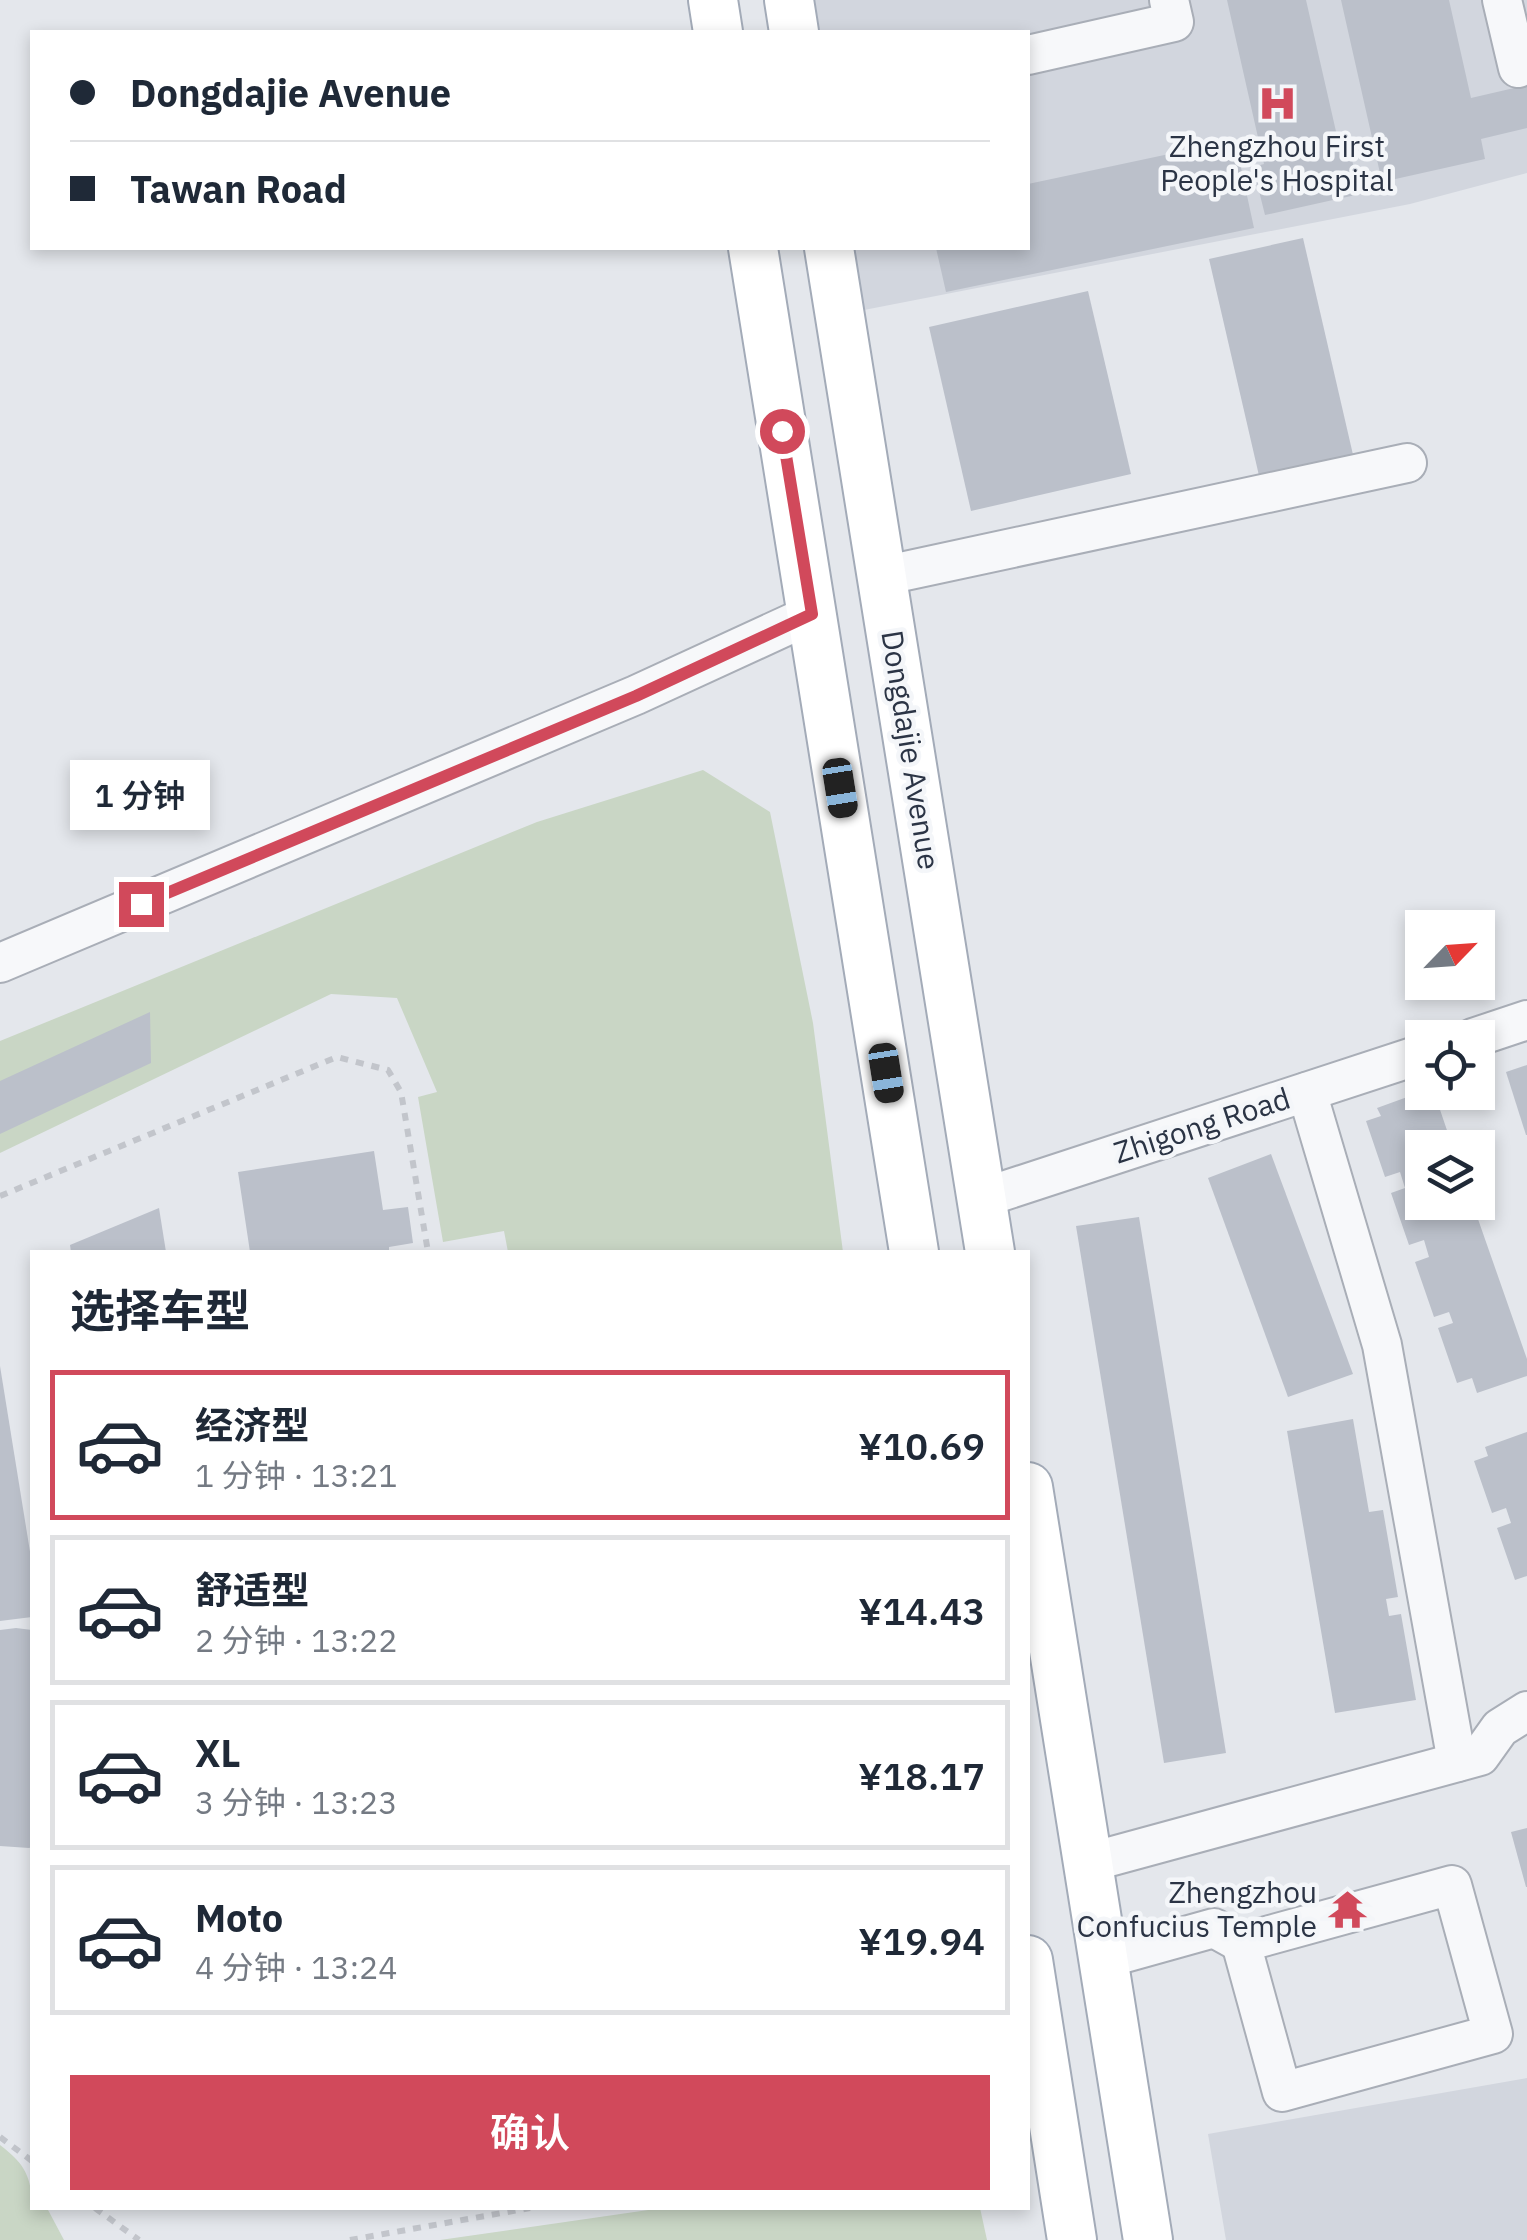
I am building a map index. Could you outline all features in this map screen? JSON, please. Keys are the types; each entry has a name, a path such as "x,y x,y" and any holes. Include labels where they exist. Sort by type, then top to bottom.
{"main road":[{"path":"713,0 718,30"},
{"path":"789,0 794,30"},
{"path":"753,250 914,1250"},
{"name":"Dongdajie Avenue","path":"829,250 990,1250"},
{"path":"1030,1500 1148,2240"},
{"path":"1030,1973 1072,2240"}],"street":[{"path":"1030,54 1174,22 1169,0"},
{"path":"1502,0 1518,68"},
{"path":"882,576 1406,463"},
{"path":"0,963 636,696 812,614"},
{"path":"1495,1031 1527,1020"},
{"name":"Zhigong Road","path":"982,1198 1405,1060"},
{"path":"1307,1092 1382,1345 1457,1762"},
{"path":"1088,1863 1480,1756 1500,1728 1527,1710"},
{"path":"1103,1959 1214,1928 1241,1942 1452,1885 1493,2034 1282,2092 1241,1942"}],"path":[{"path":"0,1196 336,1057 388,1070 401,1092 428,1250"},
{"path":"0,2137 30,2160"},
{"path":"99,2210 140,2240"},
{"path":"350,2240 519,2210"}],"shaded area":[{"name":"Zhengzhou First People's Hospital","path":"815,0 1527,0 1527,173 1410,204 864,310 854,250 1030,250 1030,30 820,30"},
{"path":"1527,2078 1527,2240 1226,2240 1208,2134"}],"green space":[{"path":"703,770 770,812 813,1023 843,1250 508,1250 504,1231 443,1242 418,1097 437,1092 397,998 331,994 0,1153 0,1041 537,822"},
{"path":"0,2145 25,2172 30,2185 30,2210 48,2210 64,2240 0,2240"},
{"path":"648,2210 980,2210 987,2240 440,2240"}],"building":[{"path":"1227,0 1306,0 1340,149 1349,147 1360,194 1265,215 1253,167 1264,164"},
{"path":"1341,0 1449,0 1471,98 1527,85 1527,128 1481,139 1485,159 1382,182"},
{"path":"1235,140 1254,228 946,292 936,250 1030,250 1030,184"},
{"path":"1303,238 1354,459 1260,480 1209,259"},
{"path":"1088,291 1131,474 971,511 929,327"},
{"path":"150,1012 151,1063 0,1134 0,1081"},
{"path":"1527,1065 1527,1135 1526,1135 1506,1072"},
{"path":"1405,1098 1405,1110 1440,1110 1447,1130 1405,1130 1405,1188 1400,1172 1385,1177 1366,1121 1381,1116 1377,1108"},
{"path":"374,1151 383,1210 408,1207 413,1243 389,1250 250,1250 238,1172"},
{"path":"1271,1154 1353,1374 1288,1397 1208,1178"},
{"path":"1405,1188 1405,1220 1478,1220 1527,1359 1527,1376 1477,1393 1472,1378 1457,1383 1438,1328 1453,1323 1449,1312 1434,1317 1415,1262 1429,1257 1424,1240 1409,1245 1391,1193"},
{"path":"159,1208 166,1250 71,1250 70,1245"},
{"path":"1139,1217 1226,1753 1164,1763 1076,1226"},
{"path":"0,1366 30,1552 30,1617 0,1621"},
{"path":"1353,1419 1369,1512 1383,1510 1398,1597 1386,1599 1389,1616 1401,1614 1416,1700 1335,1713 1287,1431"},
{"path":"1527,1432 1527,1576 1515,1580 1497,1528 1511,1523 1506,1508 1492,1513 1474,1461 1488,1456 1485,1447"},
{"path":"0,1630 30,1630 29,1848 0,1846"},
{"path":"1527,1828 1527,1887 1526,1887 1511,1832"}],"place":[{"name":"Zhengzhou First People's Hospital","path":"1277,103"},
{"name":"Zhengzhou Confucius Temple","path":"1347,1910"}],"route":[{"path":"141,904 636,696 812,614 782,431"}]}
